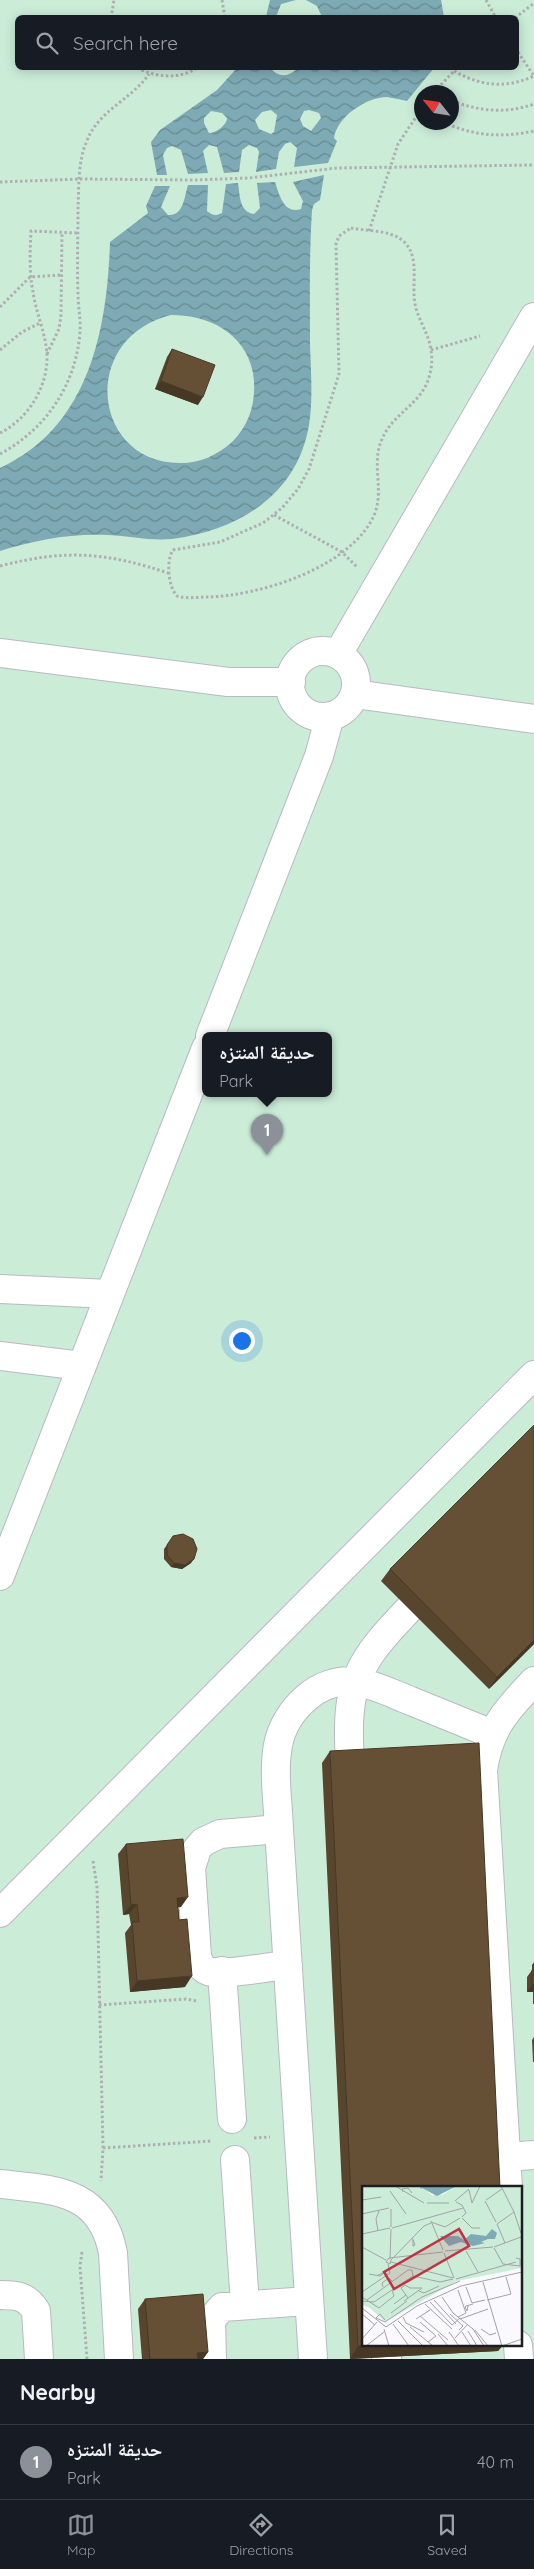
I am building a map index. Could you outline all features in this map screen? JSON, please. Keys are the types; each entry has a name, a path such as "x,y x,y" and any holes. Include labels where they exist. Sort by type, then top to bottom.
{"lane":[{"path":"338,654 534,317"},
{"path":"329,651 338,654 352,667 356,685 355,694 345,709 330,716 319,716 302,709 295,701 290,682 296,665 311,653 329,651"},
{"path":"0,654 228,682 290,682"},
{"path":"355,694 534,719"},
{"path":"212,1032 319,756 330,716"},
{"path":"0,1576 202,1058"},
{"path":"0,1289 110,1294"},
{"path":"0,1356 82,1366"},
{"path":"0,1913 534,1375"},
{"path":"350,1762 349,1720 355,1682 371,1651 409,1609"},
{"path":"508,2186 483,1785 485,1756 492,1734 508,1707 534,1681"},
{"path":"313,2359 280,1829 278,1746 289,1718 297,1706 322,1688 337,1683 355,1682 382,1689 492,1734"},
{"path":"280,1829 211,1836 203,1842 193,1858 191,1868 198,1961 206,1970 222,1972 288,1964"},
{"path":"222,1972 226,2140 245,2304"},
{"path":"506,2157 534,2155"},
{"path":"0,2184 68,2194 82,2201 94,2211 110,2238 113,2253 120,2359"},
{"path":"0,2295 19,2295 32,2304 36,2311 39,2359"},
{"path":"212,2359 210,2328 216,2312 222,2307 245,2304 308,2302"},
{"path":"518,2346 519,2359"}],"path":[{"path":"112,15 114,0"},
{"path":"222,0 224,15"},
{"path":"486,0 494,15"},
{"path":"519,15 534,3"},
{"path":"441,85 454,71 467,78 495,85 510,84 534,76 519,54"},
{"path":"141,70 149,74 165,76 180,75 193,70"},
{"path":"0,454 35,430 62,394 71,374 80,332 78,233 82,155 93,129 102,117 135,90 149,74"},
{"path":"459,104 504,111 534,104"},
{"path":"368,231 403,134 414,119"},
{"path":"459,129 490,135 517,135 534,131"},
{"path":"0,182 80,179 249,178 337,168 534,165"},
{"path":"351,228 394,236 410,248 414,258 415,306 431,350 432,362 425,386 419,397 390,425 382,439 376,469 378,500 375,513 356,540 342,552 300,576 272,586 221,597 177,596 172,589 171,574 170,558 174,550 220,542 263,523 298,489 309,469 323,421 336,390 339,374 336,244 339,236 351,228"},
{"path":"0,433 19,420 37,397 46,369 47,354 30,277 30,230 78,233"},
{"path":"47,354 59,329 62,232"},
{"path":"0,306 30,277 61,275"},
{"path":"0,350 22,332 40,323"},
{"path":"431,350 480,336"},
{"path":"273,515 342,552 378,586"},
{"path":"0,566 53,555 78,553 110,556 171,574"},
{"path":"85,1827 91,1847 97,1887 103,2148 103,2170 94,2211 87,2229 80,2266 87,2359"},
{"path":"99,2005 186,1999 191,1999 199,2005"},
{"path":"103,2148 298,2135"},
{"path":"210,2141 226,2140"},
{"path":"210,2141 226,2140"}],"green space":[{"path":"0,0 534,0 534,2359 0,2359"}],"water":[{"path":"270,0 296,0 281,4 277,15 266,15"},
{"path":"306,0 441,0 444,15 321,15 317,6"},
{"path":"235,70 272,70 280,75 288,75 295,70 432,70 420,85 414,85 414,92 407,101 387,97 370,100 347,116 336,130 334,138 337,141 328,163 294,167 297,148 290,142 285,144 279,152 276,169 256,172 259,152 257,148 249,145 242,150 239,172 224,173 217,147 209,145 203,151 208,173 188,174 181,150 172,146 167,148 163,155 167,175 157,175 151,142 160,130 217,90","holes":["271,110 277,115 274,132 271,134 259,129 255,120 262,112","309,110 319,113 321,118 311,131 303,126 300,119 304,111","211,111 222,113 227,118 227,121 221,128 209,133 204,123 204,118"]},
{"path":"324,175 320,200 314,204 312,210 310,244 311,396 309,425 302,450 292,472 278,490 261,505 241,518 196,534 172,539 108,535 67,536 0,551 0,468 30,450 54,428 73,402 87,373 97,342 104,309 110,242 148,213 146,206 155,186 170,186 161,207 168,215 180,209 188,185 208,185 207,211 216,215 222,213 226,184 238,183 240,198 245,210 254,214 260,208 257,183 275,182 286,206 295,210 301,209 303,201 293,182","holes":["171,315 185,316 211,323 233,337 249,359 253,373 254,392 248,419 239,435 232,442 221,451 208,457 195,462 181,463 151,458 129,444 114,423 108,398 110,372 121,348 141,328"]}],"building":[{"path":"172,349 215,365 203,397 161,381"},
{"path":"534,1425 534,1640 497,1677 390,1569"},
{"path":"183,1534 193,1539 197,1549 194,1559 185,1565 174,1563 167,1555 167,1545 173,1536"},
{"path":"479,1743 500,2186 362,2186 362,2346 358,2346 330,1751"},
{"path":"183,1839 188,1897 177,1898 179,1920 187,1919 192,1976 137,1981 132,1922 139,1922 137,1904 131,1905 126,1844"},
{"path":"534,1969 534,1984 532,1985 532,1970"},
{"path":"203,2294 208,2352 197,2353 198,2359 150,2359 145,2299"}],"place":[{"name":"حديقة المنتزه","path":"267,1155"}]}
